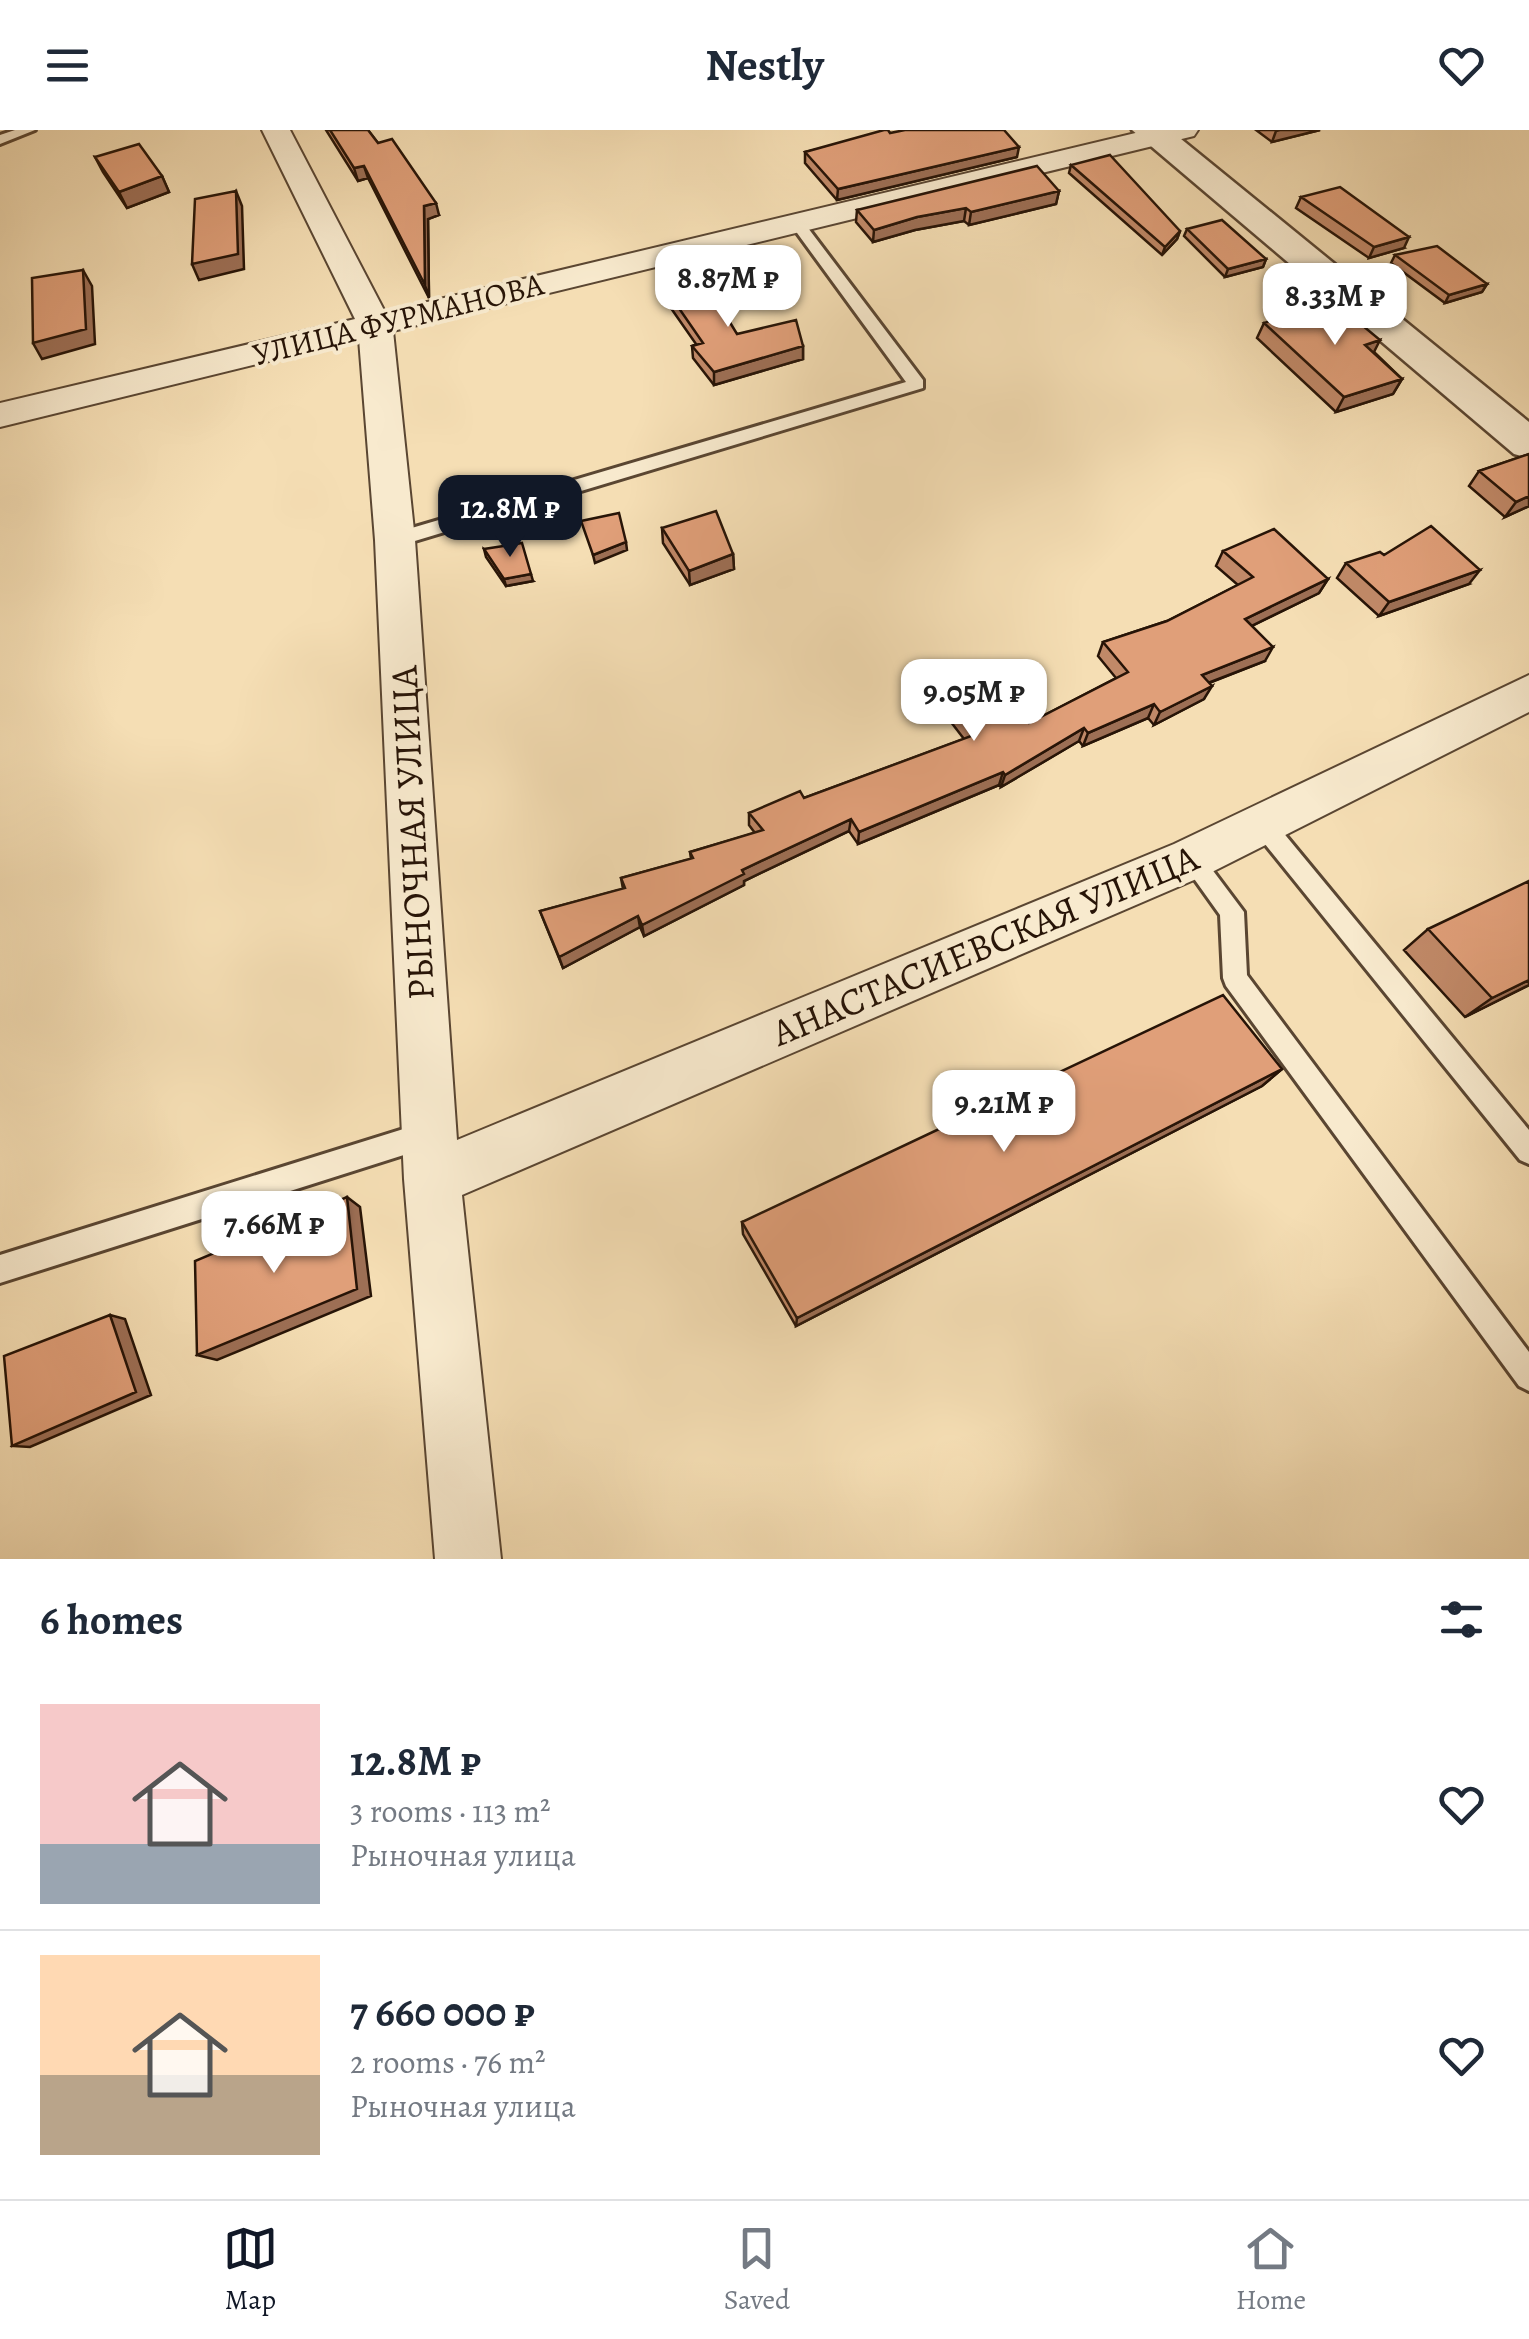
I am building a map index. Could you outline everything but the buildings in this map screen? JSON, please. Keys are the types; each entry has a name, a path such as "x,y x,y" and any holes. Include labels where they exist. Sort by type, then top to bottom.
{"street":[{"name":"РЫНОЧНАЯ УЛИЦА","path":"276,130 374,325 395,540 431,1157 468,1559"},
{"name":"УЛИЦА ФУРМАНОВА","path":"0,415 1163,132"},
{"path":"1163,132 1529,444"},
{"name":"АНАСТАСИЕВСКАЯ УЛИЦА","path":"431,1157 1191,859 1529,692"}],"lane":[{"path":"0,140 28,130"},
{"path":"395,540 917,384 797,223"},
{"path":"1264,826 1529,1151"},
{"path":"1191,859 1232,912 1235,978 1529,1376"},
{"path":"0,1269 431,1157"}]}
